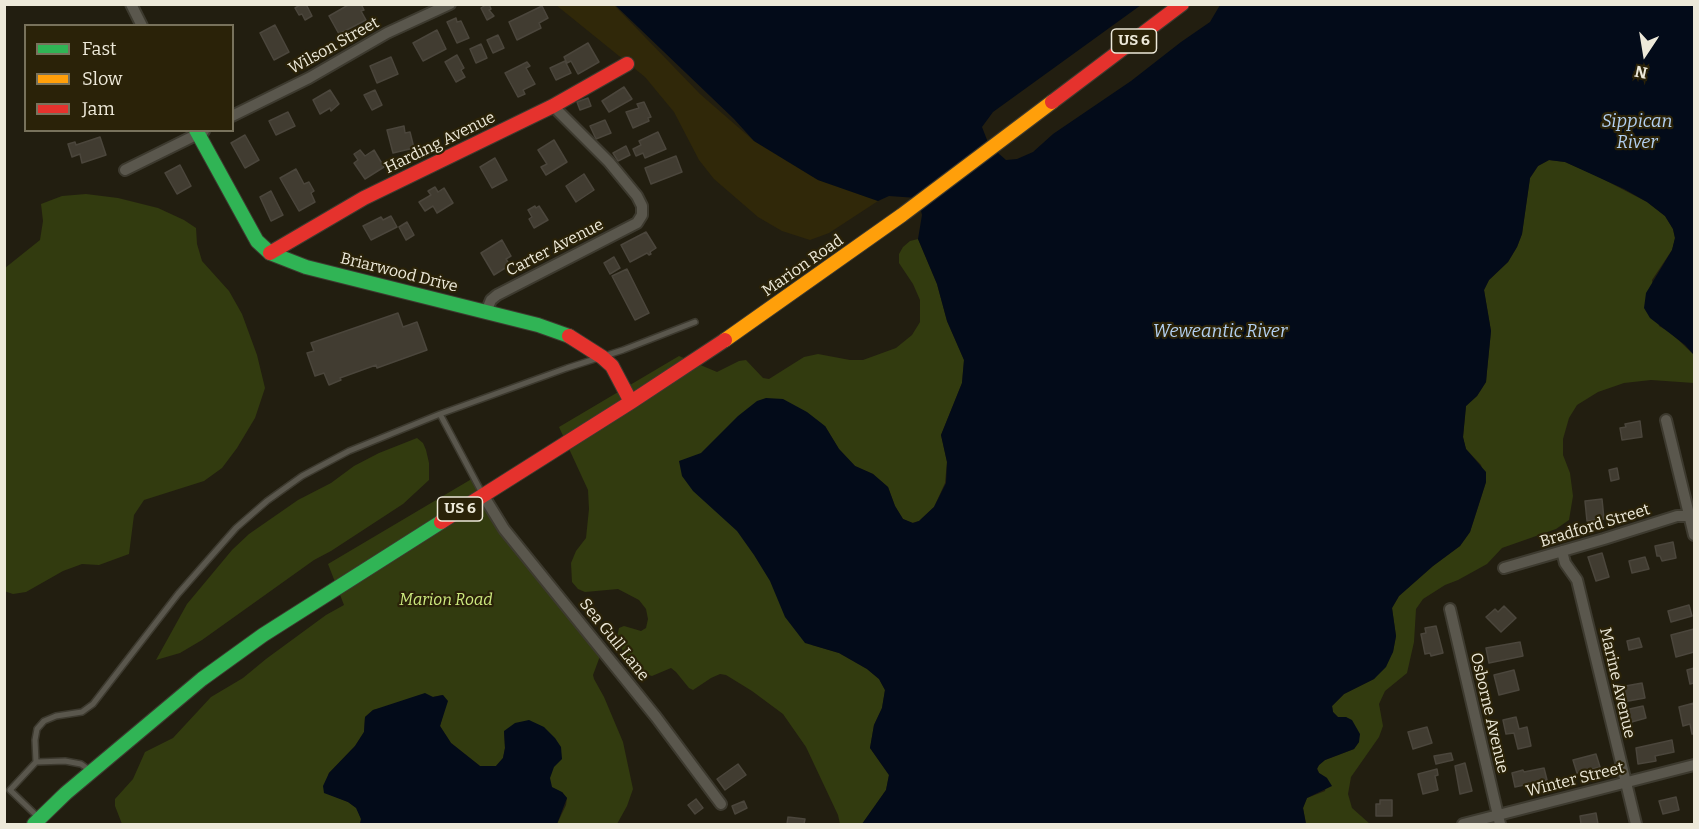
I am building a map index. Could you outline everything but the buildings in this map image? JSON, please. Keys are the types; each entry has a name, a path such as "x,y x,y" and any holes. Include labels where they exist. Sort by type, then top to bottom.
{"main road":[{"name":"Marion Road","path":"40,823 91,771 202,679 263,635 631,402 779,304 1087,78 1182,4"},
{"name":"Harding Avenue","path":"270,253 364,198 553,106 627,64"},
{"name":"Briarwood Drive","path":"200,132 257,241 270,253 306,267 538,325 570,336 602,357 618,375 631,402"}],"street":[{"name":"Wilson Street","path":"234,115 309,78 387,33 450,4"},
{"path":"134,5 141,24"},
{"name":"Carter Avenue","path":"486,312 491,300 497,296 637,223 642,215 642,206 637,196 609,162 553,106"},
{"path":"125,170 200,132"},
{"path":"1666,420 1695,535"},
{"name":"Sea Gull Lane","path":"483,495 504,529 649,708 721,804"},
{"name":"Bradford Street","path":"1504,568 1677,516 1692,516"},
{"name":"Marine Avenue","path":"1562,551 1565,563 1577,580 1636,825"},
{"name":"Osborne Avenue","path":"1450,609 1499,820"},
{"name":"Winter Street","path":"1463,825 1499,820 1695,765"}],"lane":[{"path":"36,762 37,729 44,721 56,716 82,712 93,704 178,594 236,528 302,476 349,451 440,414 695,322"},
{"path":"440,414 483,495"},
{"path":"40,823 7,791 36,762 65,761 81,764 91,771"}],"green space":[{"path":"1549,160 1565,162 1595,175 1647,202 1665,216 1673,229 1675,238 1672,250 1652,280 1659,326 1671,333 1694,355 1694,383 1651,380 1624,383 1598,392 1577,405 1569,418 1563,439 1563,455 1570,473 1573,496 1569,520 1556,529 1502,548 1487,564 1423,599 1416,609 1414,642 1407,673 1385,691 1379,704 1383,726 1379,737 1351,777 1348,794 1352,808 1370,824 1306,824 1303,808 1307,798 1325,791 1327,778 1319,773 1317,768 1325,760 1354,749 1359,742 1346,717 1338,717 1333,712 1332,706 1344,694 1374,679 1393,652 1396,636 1392,608 1399,596 1460,546 1470,532 1486,482 1481,465 1466,449 1463,437 1466,406 1477,396 1486,382 1491,331 1484,290 1489,280 1508,262 1517,247 1522,234 1530,178 1538,166"},
{"path":"86,194 118,198 158,208 196,228 197,244 202,261 229,291 242,314 257,355 265,388 255,418 222,468 204,481 144,500 134,515 129,554 99,565 82,564 63,571 26,592 13,594 4,591 5,268 40,240 43,221 41,204 62,196"},
{"path":"918,239 937,284 947,321 964,360 962,383 941,435 947,462 945,483 934,507 919,521 912,523 903,519 888,487 873,474 855,466 839,449 825,426 812,645 839,653 867,669 879,679 885,690 882,708 874,725 870,748 889,775 886,790 862,824 840,824 838,815 806,747 783,714 726,675 720,674 711,678 693,690 671,668 652,676 642,673 626,659 617,637 619,628 624,626 641,631 646,628 648,619 646,609 639,600 618,589 585,592 578,589 572,582 571,563 576,551 586,538 588,490 559,427 679,356 717,372 746,360 763,378 769,379 804,357 818,354 863,360 896,348 912,335 920,322 920,300 913,284 899,263 899,254 903,247 910,241"},
{"path":"417,438 426,450 429,480 403,504 314,560 202,640 180,653 156,660 187,604 232,550 249,534 298,500 331,483 354,466"},
{"path":"475,477 576,627 580,626 603,648 593,675 623,742 633,789 617,824 557,824 566,805 567,798 562,792 550,824 504,731 503,758 496,766 480,766 451,743 440,726 443,714 442,695 373,710 365,717 364,732 355,746 329,773 324,792 357,808 361,819 360,824 122,824 115,806 115,799 133,779 145,752 173,738 211,697 243,678 326,615 344,605 328,564"}],"sand":[{"path":"556,5 614,5 700,94 754,141 818,180 878,201 829,233 810,240 782,231 758,217 714,179 699,160 674,112 645,77"}],"water":[{"name":"Weweantic River","path":"615,5 1141,5 993,112 982,127 989,145 1006,160 1017,159 1033,152 1053,134 1131,81 1210,22 1220,5 1694,5 1694,355 1685,345 1650,318 1644,308 1646,293 1672,250 1675,238 1673,229 1665,216 1624,189 1565,162 1549,160 1538,166 1530,178 1522,234 1517,247 1508,262 1489,280 1484,290 1491,331 1486,382 1477,396 1466,406 1463,437 1466,449 1486,472 1486,482 1470,532 1460,546 1399,596 1392,608 1396,636 1393,652 1386,667 1374,679 1344,694 1332,706 1333,712 1338,717 1352,720 1360,734 1359,742 1354,749 1325,760 1319,765 1317,769 1319,773 1327,778 1332,786 1307,798 1303,808 1306,824 862,824 886,790 889,775 870,748 874,725 882,708 885,690 879,679 867,669 839,653 805,643 785,617 770,581 754,555 737,531 693,491 682,476 679,461 701,453 738,416 757,401 766,398 783,399 807,412 825,426 839,449 855,466 873,474 888,487 903,519 913,523 919,521 934,507 946,483 947,462 941,435 962,383 964,360 947,321 937,284 918,239 922,215 919,202 917,198 889,196 878,201 818,180 754,141"},
{"path":"425,693 433,697 443,695 448,701 440,726 451,743 480,766 496,766 503,758 504,731 515,723 529,720 544,727 561,747 562,759 554,767 550,778 552,787 562,792 567,798 557,824 360,824 361,819 356,808 348,802 324,793 323,786 329,773 355,746 364,732 365,717 373,710"}],"traffic: fast":[{"path":"197,132 257,241 270,253 306,267 538,325 569,336"},
{"path":"34,824 66,793 202,679 263,635 441,522"}],"traffic: slow":[{"path":"725,340 902,215 1052,102"}],"traffic: jam":[{"path":"1052,102 1182,4"},
{"path":"270,253 364,198 553,106 627,64"},
{"path":"569,336 612,366 631,402"},
{"path":"441,522 725,340"}],"water label":[{"name":"Sippican River","path":"1637,132"}]}
